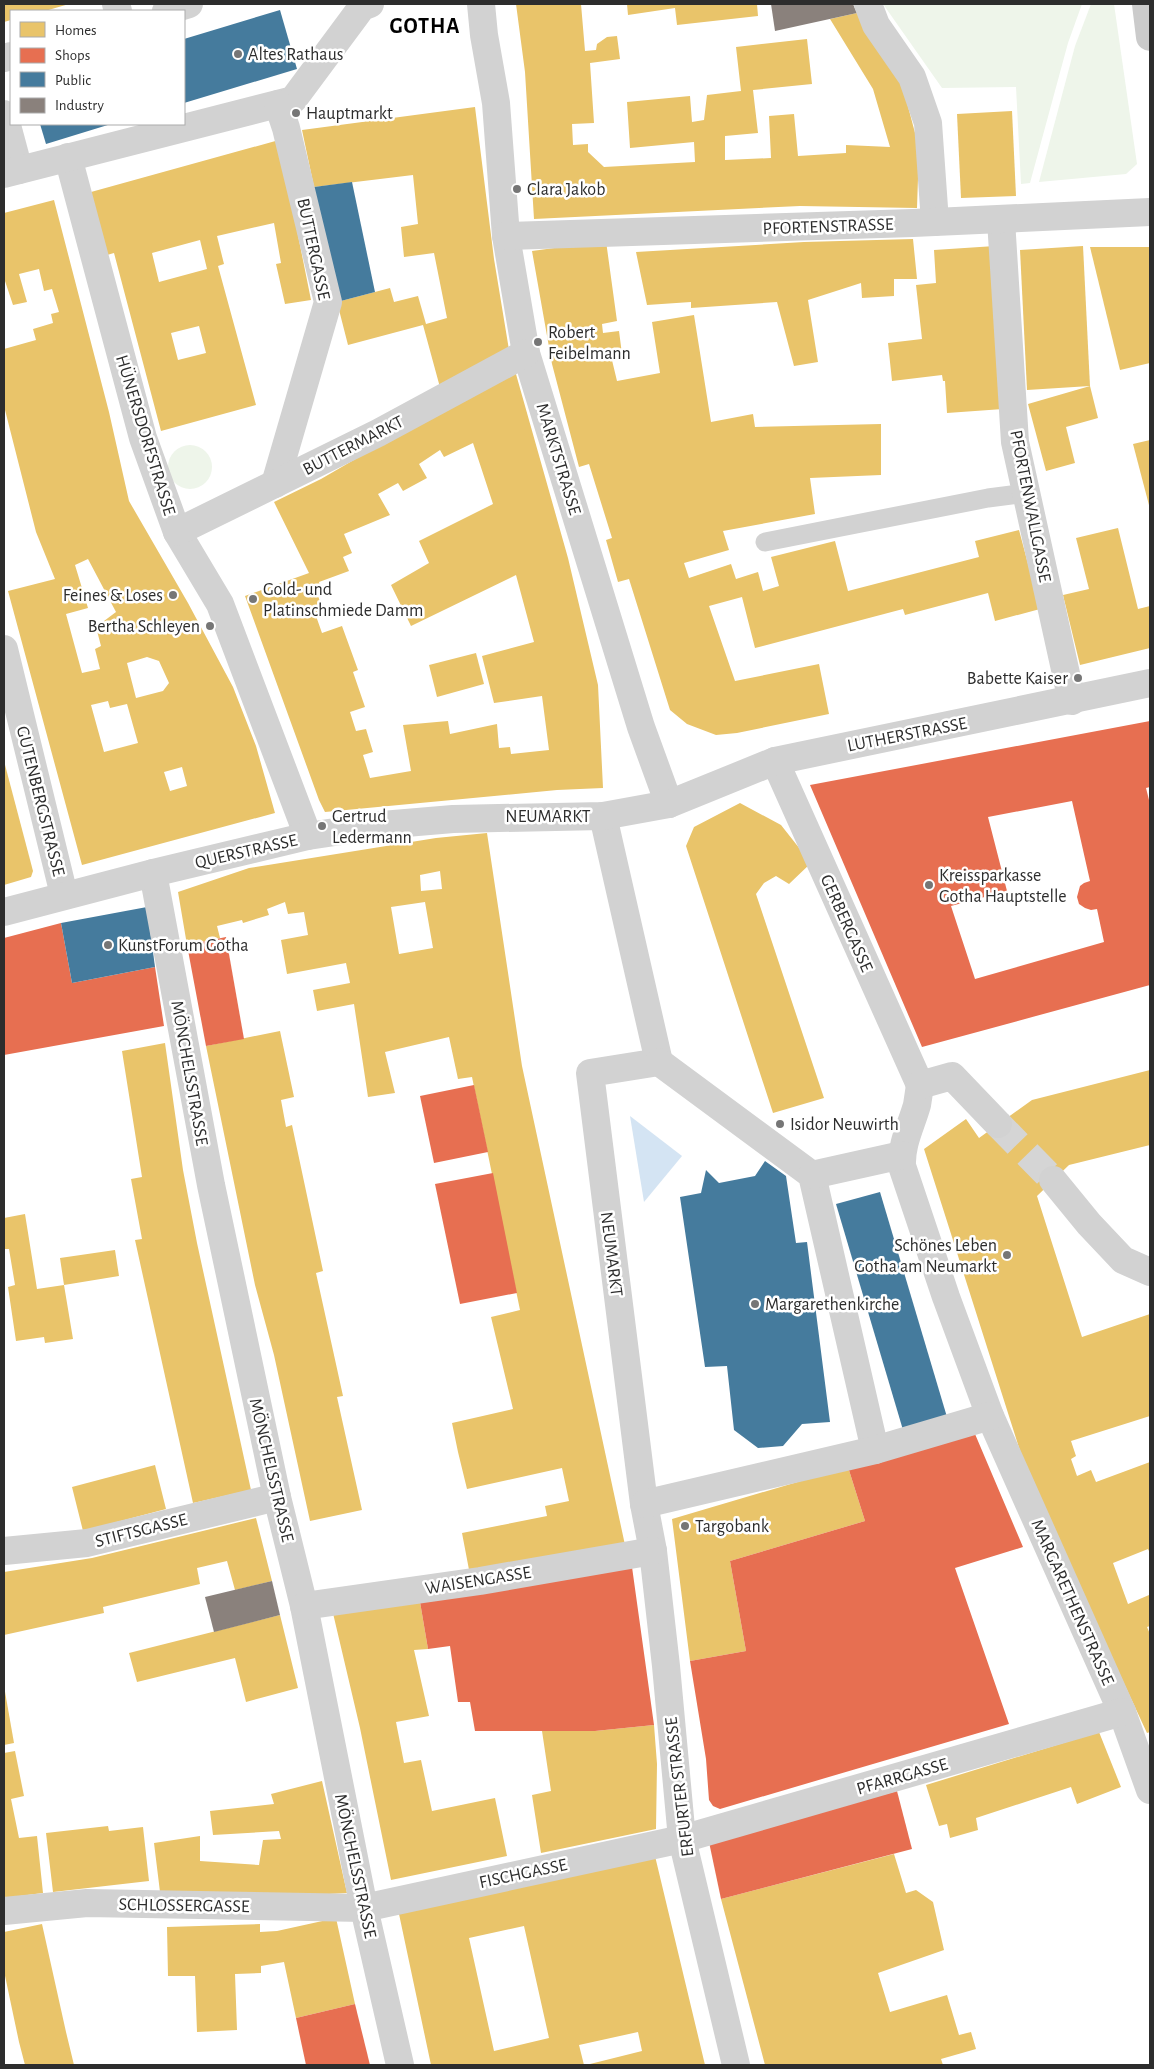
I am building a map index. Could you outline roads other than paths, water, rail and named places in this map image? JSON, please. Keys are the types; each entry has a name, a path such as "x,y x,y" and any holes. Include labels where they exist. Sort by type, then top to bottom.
{"main road":[{"path":"1146,4 1150,37"}],"street":[{"path":"169,10 189,4"},
{"name":"MARKTSTRASSE","path":"481,4 484,35 496,103 506,236 526,353 641,727 669,804"},
{"path":"868,4 876,25 912,77 928,123 935,222"},
{"path":"4,114 12,172 68,158 282,116 362,5"},
{"name":"BUTTERGASSE","path":"274,484 328,302 282,116"},
{"name":"HÜNERSDORFSTRASSE","path":"68,158 143,438 176,532 220,604 308,836"},
{"name":"PFORTENSTRASSE","path":"506,236 1000,220 1150,212"},
{"name":"PFORTENWALLGASSE","path":"1000,220 1015,442 1072,701"},
{"name":"BUTTERMARKT","path":"176,532 378,433 526,353"},
{"name":"GUTENBERGSTRASSE","path":"4,649 64,895"},
{"name":"LUTHERSTRASSE","path":"669,804 775,761 1072,701 1150,683"},
{"name":"GERBERGASSE","path":"775,761 920,1085"},
{"name":"NEUMARKT","path":"494,816 603,816 669,804"},
{"name":"QUERSTRASSE","path":"4,912 153,872 308,836 382,825 494,816"},
{"name":"NEUMARKT","path":"603,816 659,1062 590,1073 644,1504"},
{"name":"MÖNCHELSSTRASSE","path":"153,872 211,1186 277,1497 304,1606 364,1908 400,2065"},
{"path":"659,1062 812,1175 875,1450"},
{"path":"920,1085 952,1076 998,1124"},
{"name":"MARGARETHENSTRASSE","path":"920,1085 917,1105 909,1122 902,1154 902,1166 946,1297 990,1416 1122,1712 1150,1790"},
{"path":"812,1175 902,1154"},
{"path":"1053,1180 1089,1224 1123,1260 1150,1272"},
{"path":"644,1504 875,1450 990,1416"},
{"name":"STIFTSGASSE","path":"4,1551 87,1543 277,1497"},
{"name":"ERFURTER STRASSE","path":"644,1504 652,1551 667,1676 682,1839 736,2065"},
{"name":"WAISENGASSE","path":"304,1606 480,1581 652,1551"},
{"name":"PFARRGASSE","path":"682,1839 1122,1712"},
{"name":"FISCHGASSE","path":"364,1908 682,1839"},
{"name":"SCHLOSSERGASSE","path":"4,1911 87,1903 364,1908"}],"lane":[{"path":"765,542 988,498 1026,493"}],"water":[{"path":"630,1116 682,1156 644,1202"}],"tunnel":[{"path":"998,1124 1053,1180"}],"place":[{"name":"Altes Rathaus","path":"238,54"},
{"name":"Hauptmarkt","path":"296,113"},
{"name":"Clara Jakob","path":"517,189"},
{"name":"Robert Feibelmann","path":"538,342"},
{"name":"Feines & Loses","path":"173,595"},
{"name":"Gold- und Platinschmiede Damm","path":"253,599"},
{"name":"Bertha Schleyen","path":"210,626"},
{"name":"Babette Kaiser","path":"1078,678"},
{"name":"Gertrud Ledermann","path":"322,826"},
{"name":"Kreissparkasse Gotha Hauptstelle","path":"929,885"},
{"name":"KunstForum Gotha","path":"108,945"},
{"name":"Isidor Neuwirth","path":"780,1124"},
{"name":"Schönes Leben Gotha am Neumarkt","path":"1007,1255"},
{"name":"Margarethenkirche","path":"755,1304"},
{"name":"Targobank","path":"685,1526"}],"district":[{"name":"GOTHA","path":"425,25"}]}
